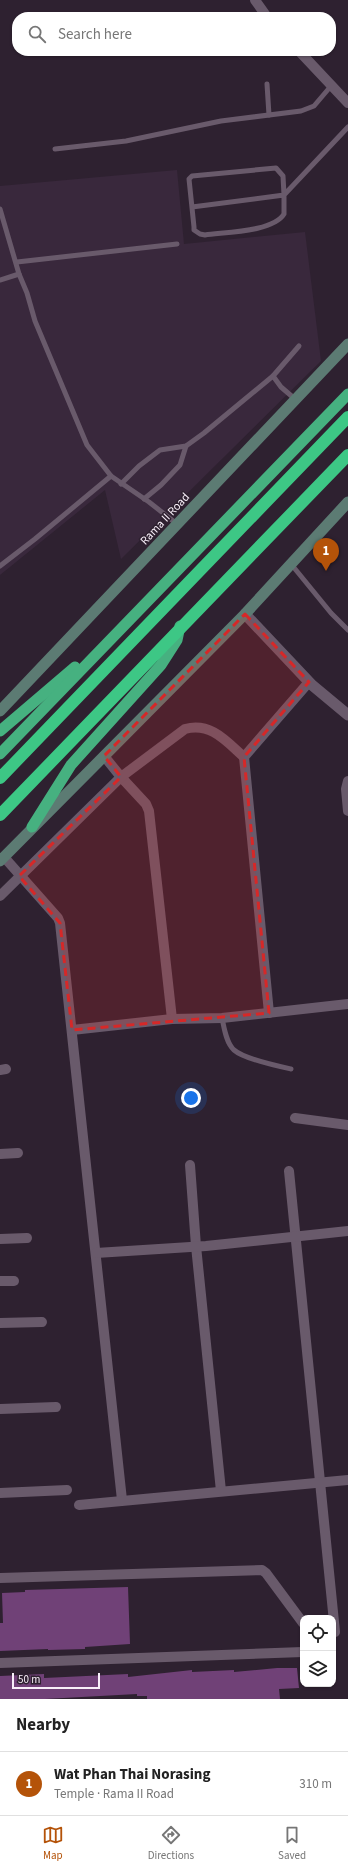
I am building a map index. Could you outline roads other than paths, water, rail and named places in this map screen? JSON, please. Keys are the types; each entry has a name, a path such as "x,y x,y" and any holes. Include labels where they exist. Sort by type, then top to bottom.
{"highway":[{"path":"0,754 348,394"},
{"path":"333,432 348,410"},
{"path":"0,778 348,417"},
{"path":"0,809 348,448"},
{"path":"0,815 348,455"},
{"path":"0,731 60,681 146,604"},
{"path":"32,827 71,765 161,665 177,640 180,622"}],"main road":[{"name":"Rama II Road","path":"0,711 348,344"},
{"path":"2,859 32,827 245,614 348,502"}],"street":[{"path":"255,0 263,12"},
{"path":"304,56 348,103"},
{"path":"245,614 309,682 348,715"},
{"path":"244,757 309,682"},
{"path":"0,896 121,777 185,729 195,726 218,733 244,757 269,1012"},
{"path":"104,756 146,804 149,811 172,1019"},
{"path":"348,781 346,788 348,811"},
{"path":"2,859 58,918 60,923 122,1500"},
{"path":"72,1030 172,1019 222,1018 348,1004"},
{"path":"295,1118 348,1125"},
{"path":"0,1154 18,1153"},
{"path":"190,1165 196,1246 221,1491"},
{"path":"289,1171 297,1236 333,1615"},
{"path":"96,1253 280,1239 348,1231"},
{"path":"0,1239 27,1238"},
{"path":"0,1281 14,1281"},
{"path":"0,1323 42,1322"},
{"path":"0,1409 56,1407"},
{"path":"79,1504 348,1480"},
{"path":"0,1493 66,1490"},
{"path":"0,1578 262,1570 266,1573 300,1619"},
{"path":"0,1663 300,1652"}],"lane":[{"path":"267,84 269,115"},
{"path":"55,149 126,141 221,121 309,109 314,106 331,86"},
{"path":"192,207 284,195 348,127"},
{"path":"276,168 282,176 284,195 284,214 277,222 261,227 212,234 200,234 194,230 189,179 192,176 276,168"},
{"path":"0,209 19,274 36,321 87,445 111,476 178,525"},
{"path":"16,262 177,244"},
{"path":"0,280 19,274"},
{"path":"122,484 138,466 160,450 186,446 222,419 273,376 299,346"},
{"path":"273,376 281,387 295,399"},
{"path":"144,499 161,485 180,464 186,446"},
{"path":"0,566 111,476"},
{"path":"291,564 331,613 348,630"},
{"path":"222,1018 227,1038 234,1050 259,1061 291,1069"}],"place":[{"name":"Wat Phan Thai Norasing","path":"326,571"}]}
